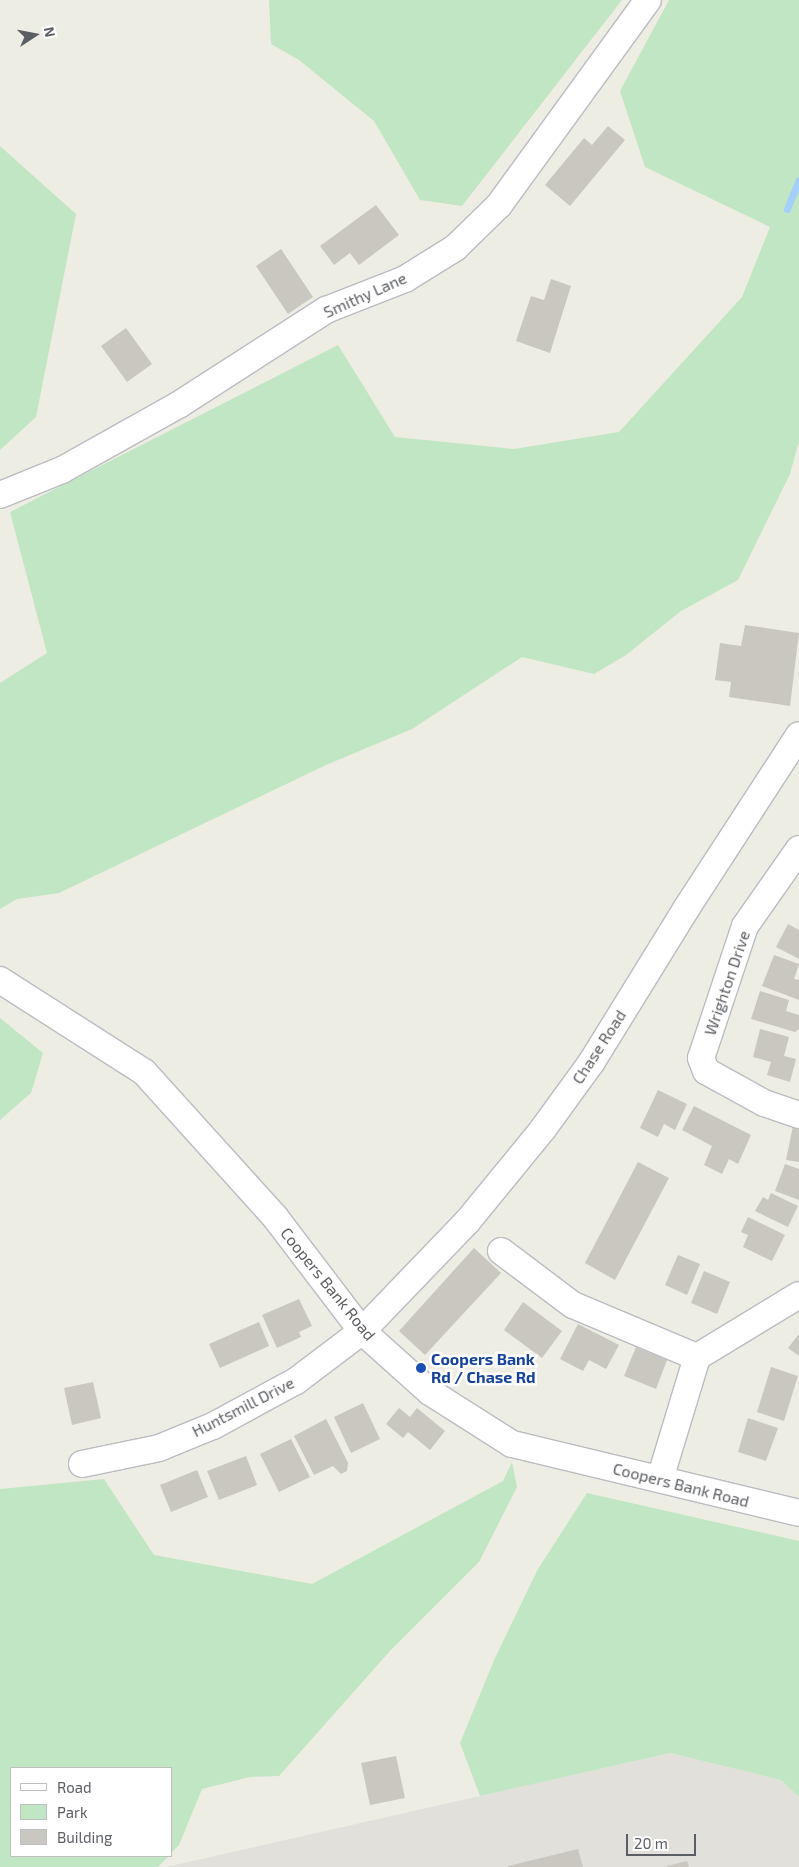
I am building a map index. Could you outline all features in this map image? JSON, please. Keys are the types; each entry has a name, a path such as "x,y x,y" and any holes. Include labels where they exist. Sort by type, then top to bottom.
{"street":[{"name":"Smithy Lane","path":"0,495 62,470 180,404 326,310 405,279 456,248 499,205 648,0"},
{"name":"Chase Road","path":"362,1331 467,1222 543,1129 591,1063 686,908 799,736"},
{"name":"Wrighton Drive","path":"796,860 745,926 701,1058 706,1070 764,1103 799,1115"},
{"name":"Coopers Bank Road","path":"0,980 144,1072 275,1217 362,1331 430,1392 512,1444 799,1513"},
{"path":"501,1251 573,1305 697,1357"},
{"path":"660,1480 697,1357 799,1295"},
{"name":"Huntsmill Drive","path":"82,1464 159,1448 213,1426 296,1381 362,1331"}],"shaded area":[{"path":"670,1753 781,1780 799,1797 799,1867 166,1867"}],"green space":[{"path":"269,0 622,0 462,206 420,200 374,121 299,60 271,44"},
{"path":"669,0 799,0 799,441 790,474 738,580 681,611 626,655 594,674 522,657 412,729 326,765 59,893 17,899 0,909 0,683 47,653 10,512 338,345 395,437 514,449 619,432 742,297 770,227 645,167 620,91"},
{"path":"0,146 76,214 36,417 0,450"},
{"path":"0,1018 43,1053 31,1093 0,1120"},
{"path":"512,1462 517,1487 479,1562 390,1651 279,1776 250,1777 202,1789 179,1845 172,1852 172,1767 10,1767 10,1857 168,1857 158,1867 0,1867 0,1489 104,1479 154,1555 312,1584 503,1481"},
{"path":"587,1493 799,1541 799,1797 781,1780 670,1753 480,1796 460,1743 495,1658 538,1569"}],"building":[{"path":"608,126 625,140 570,206 545,185 584,138 592,145"},
{"path":"376,205 399,235 359,265 350,253 334,265 320,246"},
{"path":"281,249 313,297 288,314 256,266"},
{"path":"551,279 571,286 550,353 516,341 531,296 544,300"},
{"path":"126,328 152,364 127,382 101,346"},
{"path":"745,625 799,633 790,706 729,697 731,682 715,680 720,643 741,646"},
{"path":"788,924 799,930 799,959 776,947"},
{"path":"774,955 799,964 794,979 799,980 799,1000 762,986"},
{"path":"760,991 789,1000 786,1011 799,1015 799,1029 795,1032 751,1019"},
{"path":"760,1029 789,1037 784,1056 796,1059 790,1082 767,1075 771,1062 753,1057"},
{"path":"658,1090 687,1104 675,1130 664,1124 658,1137 640,1128"},
{"path":"694,1106 751,1135 738,1164 729,1159 722,1174 704,1165 712,1146 682,1130"},
{"path":"793,1126 799,1127 799,1162 786,1160"},
{"path":"638,1162 669,1178 615,1280 585,1263"},
{"path":"785,1164 799,1169 799,1200 775,1191"},
{"path":"771,1193 798,1206 788,1227 755,1211 763,1197 768,1200"},
{"path":"748,1217 785,1235 772,1261 743,1247 748,1235 741,1232"},
{"path":"474,1248 501,1273 425,1355 399,1331"},
{"path":"678,1255 700,1264 687,1295 665,1285"},
{"path":"704,1271 730,1282 717,1314 691,1303"},
{"path":"299,1299 312,1326 299,1332 301,1337 277,1348 262,1315"},
{"path":"523,1302 562,1331 542,1358 504,1330"},
{"path":"259,1322 269,1346 220,1368 209,1344"},
{"path":"578,1324 619,1345 606,1369 589,1360 583,1371 560,1359"},
{"path":"799,1334 799,1356 788,1348"},
{"path":"636,1347 667,1360 656,1389 624,1376"},
{"path":"771,1367 798,1376 784,1421 757,1412"},
{"path":"93,1382 101,1418 72,1425 64,1388"},
{"path":"363,1403 380,1439 351,1453 334,1417"},
{"path":"399,1408 410,1417 417,1408 445,1431 430,1450 408,1432 403,1438 386,1424"},
{"path":"748,1418 778,1428 766,1461 738,1452"},
{"path":"326,1419 348,1463 347,1471 341,1474 333,1466 314,1475 294,1436"},
{"path":"291,1439 310,1477 279,1492 260,1454"},
{"path":"246,1456 257,1485 219,1500 207,1471"},
{"path":"197,1470 208,1497 171,1512 160,1485"},
{"path":"396,1756 405,1798 370,1805 361,1763"},
{"path":"578,1849 583,1867 508,1867 508,1866"},
{"path":"687,1861 689,1867 667,1867 667,1866"}],"waterway":[{"path":"787,209 799,180"}],"place":[{"name":"Coopers Bank Rd / Chase Rd","path":"421,1368"}]}
